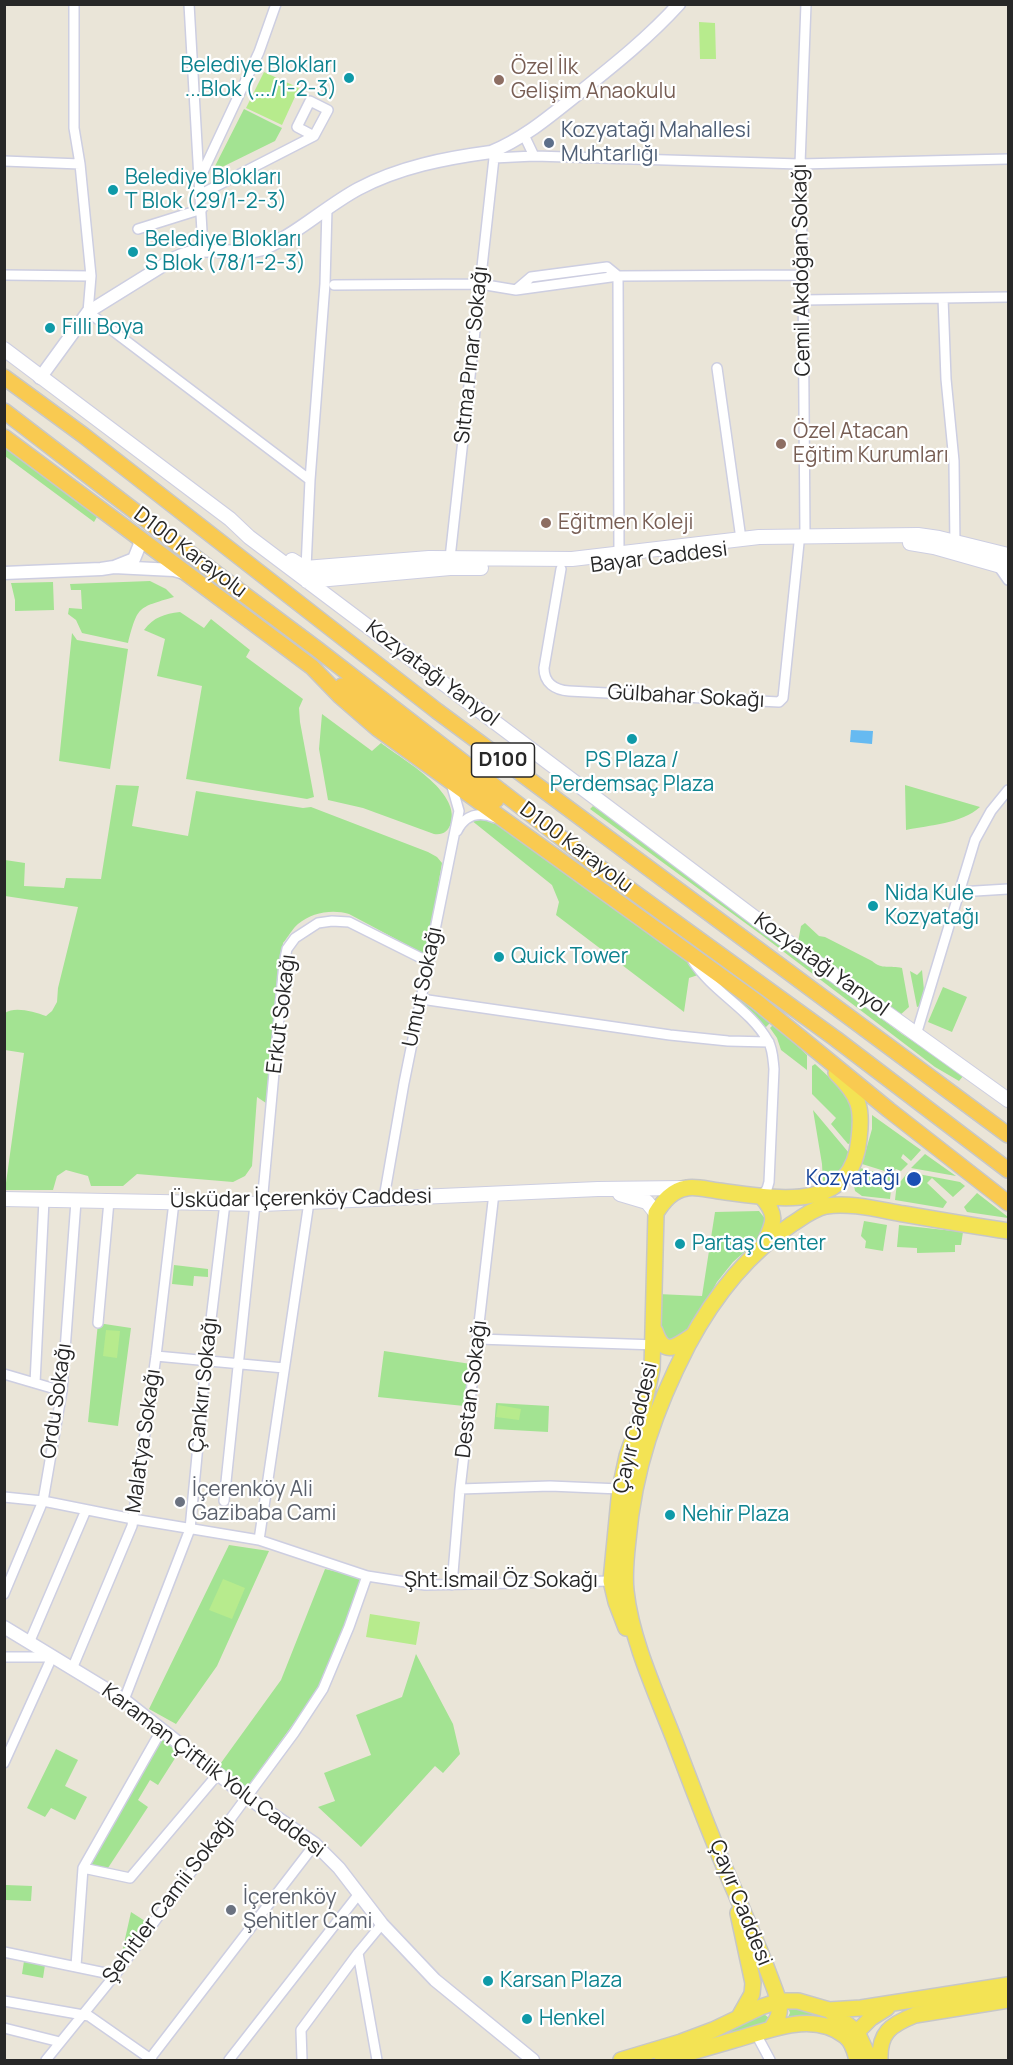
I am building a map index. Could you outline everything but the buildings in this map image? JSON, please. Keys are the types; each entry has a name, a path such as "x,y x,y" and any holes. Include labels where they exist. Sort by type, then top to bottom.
{"highway":[{"name":"D100 Karayolu","path":"4,377 83,435 437,711 1008,1135"},
{"name":"D100 Karayolu","path":"4,411 327,656 599,867 836,1039 1008,1170"},
{"name":"D100","path":"5,437 312,667 340,696 378,729 688,954 758,1002 808,1045 1008,1203"},
{"path":"312,667 352,693 494,799 599,867"}],"main road":[{"name":"Kozyatağı Yanyol","path":"4,349 230,519 249,537 307,574 771,930 1008,1100"},
{"name":"Bayar Caddesi","path":"307,574 450,558 561,560 741,539 910,543 1008,555"},
{"name":"Bayar Caddesi","path":"307,574 459,568 561,569 802,539"},
{"name":"Bayar Caddesi","path":"957,548 1008,568"},
{"path":"808,1045 849,1087 859,1102 862,1118 859,1148 846,1177 846,1189 851,1199 867,1208"},
{"name":"Üsküdar İçerenköy Caddesi","path":"4,1199 259,1204 598,1189 686,1188 761,1196 819,1195 834,1188 846,1177"},
{"path":"656,1213 663,1201 686,1188"},
{"name":"Üsküdar İçerenköy Caddesi","path":"598,1189 638,1198 647,1202 656,1213"},
{"path":"761,1196 771,1208 773,1226 764,1245"},
{"name":"Çayır Caddesi","path":"779,2001 647,1671 626,1592 625,1574 631,1504 641,1456 652,1421 670,1378 726,1284 764,1245 812,1211 833,1206 867,1208 1008,1232"},
{"name":"Çayır Caddesi","path":"647,1671 635,1651 616,1602 611,1581 620,1489 627,1456 644,1403 657,1341 656,1213"},
{"path":"657,1341 673,1347 694,1335"},
{"path":"735,1892 740,1929 753,1983 752,1994 739,2018"},
{"path":"621,2061 713,2030 779,2001 798,2001 829,2010 861,2008 1008,1985"},
{"path":"880,2061 882,2039 891,2028 905,2019 915,2015 1008,2000"},
{"path":"771,2028 779,2016 779,2001"},
{"path":"857,2032 871,2018 897,2003"},
{"path":"829,2010 857,2032 862,2060"},
{"path":"662,2061 771,2028 804,2024 822,2025 846,2036 862,2060"}],"street":[{"path":"74,4 74,117 91,276 88,312"},
{"path":"189,4 203,249"},
{"path":"199,180 259,52 276,4"},
{"path":"492,155 524,135 636,47 679,4"},
{"name":"Cemil Akdoğan Sokağı","path":"802,539 803,275 800,164 806,4"},
{"path":"524,135 534,156"},
{"path":"201,194 314,136"},
{"path":"40,378 88,312 185,253 203,249 253,252 263,249 357,190 393,174 428,163 492,155 800,164 1008,159"},
{"name":"Sıtma Pınar Sokağı","path":"450,558 492,155"},
{"path":"4,161 80,164"},
{"path":"307,574 310,480 325,284 327,208"},
{"path":"138,229 202,209"},
{"path":"4,275 91,276"},
{"path":"334,285 480,284 516,290 618,276 803,275"},
{"path":"618,276 619,554"},
{"path":"803,300 1008,297"},
{"path":"943,298 946,379 954,461 957,548"},
{"path":"88,312 310,480"},
{"path":"717,368 741,539"},
{"path":"114,567 134,559 140,544 137,535"},
{"name":"Gülbahar Sokağı","path":"561,569 544,668 546,678 553,686 569,691 779,702 783,698 802,539"},
{"path":"994,564 1005,573 1008,580"},
{"path":"4,573 114,567 174,570 192,575"},
{"name":"Umut Sokağı","path":"384,1198 392,1147 459,811 453,786 447,778"},
{"path":"916,1035 979,830 991,810 1008,790"},
{"path":"455,836 460,825 467,818 476,814 486,814 510,825"},
{"path":"959,892 1008,889"},
{"name":"Erkut Sokağı","path":"224,1501 287,949 295,938 318,923 349,922 429,962"},
{"path":"688,954 702,974 750,1018 769,1042 774,1069 769,1182 761,1196"},
{"path":"421,999 675,1035 728,1041 769,1042"},
{"name":"Destan Sokağı","path":"452,1585 460,1489 494,1193"},
{"path":"35,1383 44,1200"},
{"name":"Ordu Sokağı","path":"4,1594 43,1501 62,1391 76,1201"},
{"path":"98,1323 109,1201"},
{"name":"Malatya Sokağı","path":"72,1669 133,1519 156,1356 174,1202"},
{"path":"259,1540 309,1202"},
{"name":"Çankırı Sokağı","path":"124,1700 190,1529 206,1361 225,1203"},
{"path":"478,1339 657,1341"},
{"path":"156,1356 284,1368"},
{"path":"4,1374 62,1391"},
{"path":"460,1489 550,1486 620,1489"},
{"name":"Şht.İsmail Öz Sokağı","path":"4,1497 43,1501 259,1540 367,1576 425,1585 611,1581"},
{"path":"29,1643 86,1510"},
{"name":"Şehitler Camii Sokağı","path":"46,2061 115,1975 294,1733 323,1689 349,1628 367,1576"},
{"name":"Karaman Çiftlik Yolu Caddesi","path":"4,1627 124,1700 247,1797 315,1844 339,1868 382,1924 435,1980 527,2058"},
{"path":"4,1657 52,1657 4,1763"},
{"path":"76,1966 83,1868 162,1730"},
{"path":"83,1868 130,1878 218,1774"},
{"path":"4,2001 89,2016 150,2060 315,1844"},
{"path":"229,2061 358,1895"},
{"path":"302,2061 301,2030 382,1924"},
{"path":"4,1952 115,1975"},
{"path":"358,1953 377,2061"},
{"path":"4,2028 60,2042"},
{"path":"756,2034 770,2061"}],"green space":[{"path":"699,22 715,23 716,59 700,59"},
{"path":"264,72 299,88 282,125 246,108"},
{"path":"244,109 282,128 275,141 212,172"},
{"path":"4,443 100,512 94,522 5,456"},
{"path":"150,581 166,589 174,597 141,610 134,622 128,643 82,633 76,620 68,614 69,608 82,609 81,590 71,590 70,584"},
{"path":"53,582 54,610 15,611 11,583"},
{"path":"180,612 204,628 211,619 250,650 246,657 303,699 299,708 300,722 314,797 307,799 186,779 202,686 157,676 165,639 144,630 160,617"},
{"path":"72,633 77,640 128,649 110,769 59,761"},
{"path":"322,714 372,751 381,743 428,777 447,799 451,811 451,823 447,831 434,834 363,808 328,800 319,749"},
{"path":"116,785 139,786 132,826 188,836 196,791 303,808 311,807 428,852 442,863 426,955 349,914 330,912 316,914 294,928 283,943 266,1103 257,1097 252,1166 245,1176 233,1182 137,1174 123,1186 91,1186 88,1176 66,1170 57,1176 53,1190 5,1190 24,1053 5,1050 5,1013 19,1010 46,1016 52,1011 57,1002 58,988 78,907 5,896 5,860 25,863 24,886 64,888 66,878 101,879"},
{"path":"905,785 980,807 955,820 906,830"},
{"path":"593,806 902,1034 964,1075 959,1081 935,1067 763,936 590,809"},
{"path":"486,814 688,954 701,974 689,978 684,1012 556,915 559,902 552,885 471,820"},
{"path":"805,923 819,936 879,965 902,968 909,1007 899,1016 798,942 801,926"},
{"path":"922,970 924,990 920,1006 917,1007 910,971 917,975"},
{"path":"710,974 773,1020 765,1028"},
{"path":"943,987 967,997 952,1032 928,1022"},
{"path":"774,1024 807,1055 807,1070 781,1050 770,1028"},
{"path":"815,1064 847,1094 856,1117 851,1143 848,1144 831,1124 836,1118 812,1094 812,1066"},
{"path":"813,1110 849,1153 840,1171 832,1179 823,1183 822,1164"},
{"path":"872,1115 921,1150 911,1161 903,1154 901,1158 908,1164 901,1171 896,1169 891,1173 862,1164 872,1129"},
{"path":"925,1154 956,1176 911,1168"},
{"path":"860,1168 890,1176 892,1181 890,1199 862,1196 855,1191 853,1180"},
{"path":"908,1172 960,1182 965,1186 953,1197 932,1178 927,1183 947,1202 943,1208 895,1200 897,1183"},
{"path":"977,1193 1008,1218 967,1212 964,1207"},
{"path":"759,1211 767,1221 759,1239 733,1262 717,1282 692,1327 667,1342 658,1330 658,1294 702,1296 715,1212"},
{"path":"864,1221 887,1225 883,1251 865,1248 866,1241 861,1236"},
{"path":"899,1225 963,1232 961,1245 955,1245 955,1252 917,1253 917,1248 897,1247"},
{"path":"174,1265 208,1269 208,1277 194,1276 193,1286 172,1284"},
{"path":"98,1323 131,1328 118,1426 88,1422"},
{"path":"106,1330 120,1331 117,1358 103,1356"},
{"path":"384,1351 471,1364 464,1406 378,1397"},
{"path":"496,1403 549,1406 548,1432 494,1429"},
{"path":"498,1405 521,1409 519,1420 496,1417"},
{"path":"229,1545 269,1551 217,1666 176,1724 149,1709"},
{"path":"325,1569 363,1578 320,1687 246,1789 218,1767 281,1680"},
{"path":"223,1579 245,1588 232,1619 209,1610"},
{"path":"370,1614 420,1622 416,1645 366,1637"},
{"path":"416,1654 453,1724 460,1754 443,1773 435,1766 361,1847 318,1807 335,1801 324,1773 371,1755 356,1715 402,1697"},
{"path":"156,1731 179,1752 158,1785 150,1780 138,1800 148,1807 106,1871 83,1868"},
{"path":"56,1749 78,1760 65,1786 87,1797 75,1820 51,1808 45,1817 27,1808"},
{"path":"6,1885 32,1886 31,1901 6,1900"},
{"path":"131,1912 145,1921 121,1957"},
{"path":"24,1961 45,1965 43,1978 22,1974"},
{"path":"788,2007 805,2010 829,2020 787,2019 790,2013"},
{"path":"764,2014 769,2018 760,2026 720,2037 746,2021"}],"water":[{"path":"851,730 873,731 872,744 850,742"}],"place":[{"name":"Belediye Blokları ...Blok (.../1-2-3)","path":"349,78"},
{"name":"Özel İlk Gelişim Anaokulu","path":"499,80"},
{"name":"Kozyatağı Mahallesi Muhtarlığı","path":"549,143"},
{"name":"Belediye Blokları T Blok (29/1-2-3)","path":"113,190"},
{"name":"Belediye Blokları S Blok (78/1-2-3)","path":"133,252"},
{"name":"Filli Boya","path":"50,328"},
{"name":"Özel Atacan Eğitim Kurumları","path":"781,444"},
{"name":"Eğitmen Koleji","path":"546,523"},
{"name":"PS Plaza / Perdemsaç Plaza","path":"632,739"},
{"name":"Nida Kule Kozyatağı","path":"873,906"},
{"name":"Quick Tower","path":"499,957"},
{"name":"Kozyatağı","path":"914,1179"},
{"name":"Partaş Center","path":"680,1244"},
{"name":"İçerenköy Ali Gazibaba Cami","path":"180,1502"},
{"name":"Nehir Plaza","path":"670,1515"},
{"name":"İçerenköy Şehitler Cami","path":"231,1910"},
{"name":"Karsan Plaza","path":"488,1981"},
{"name":"Henkel","path":"527,2019"}]}
